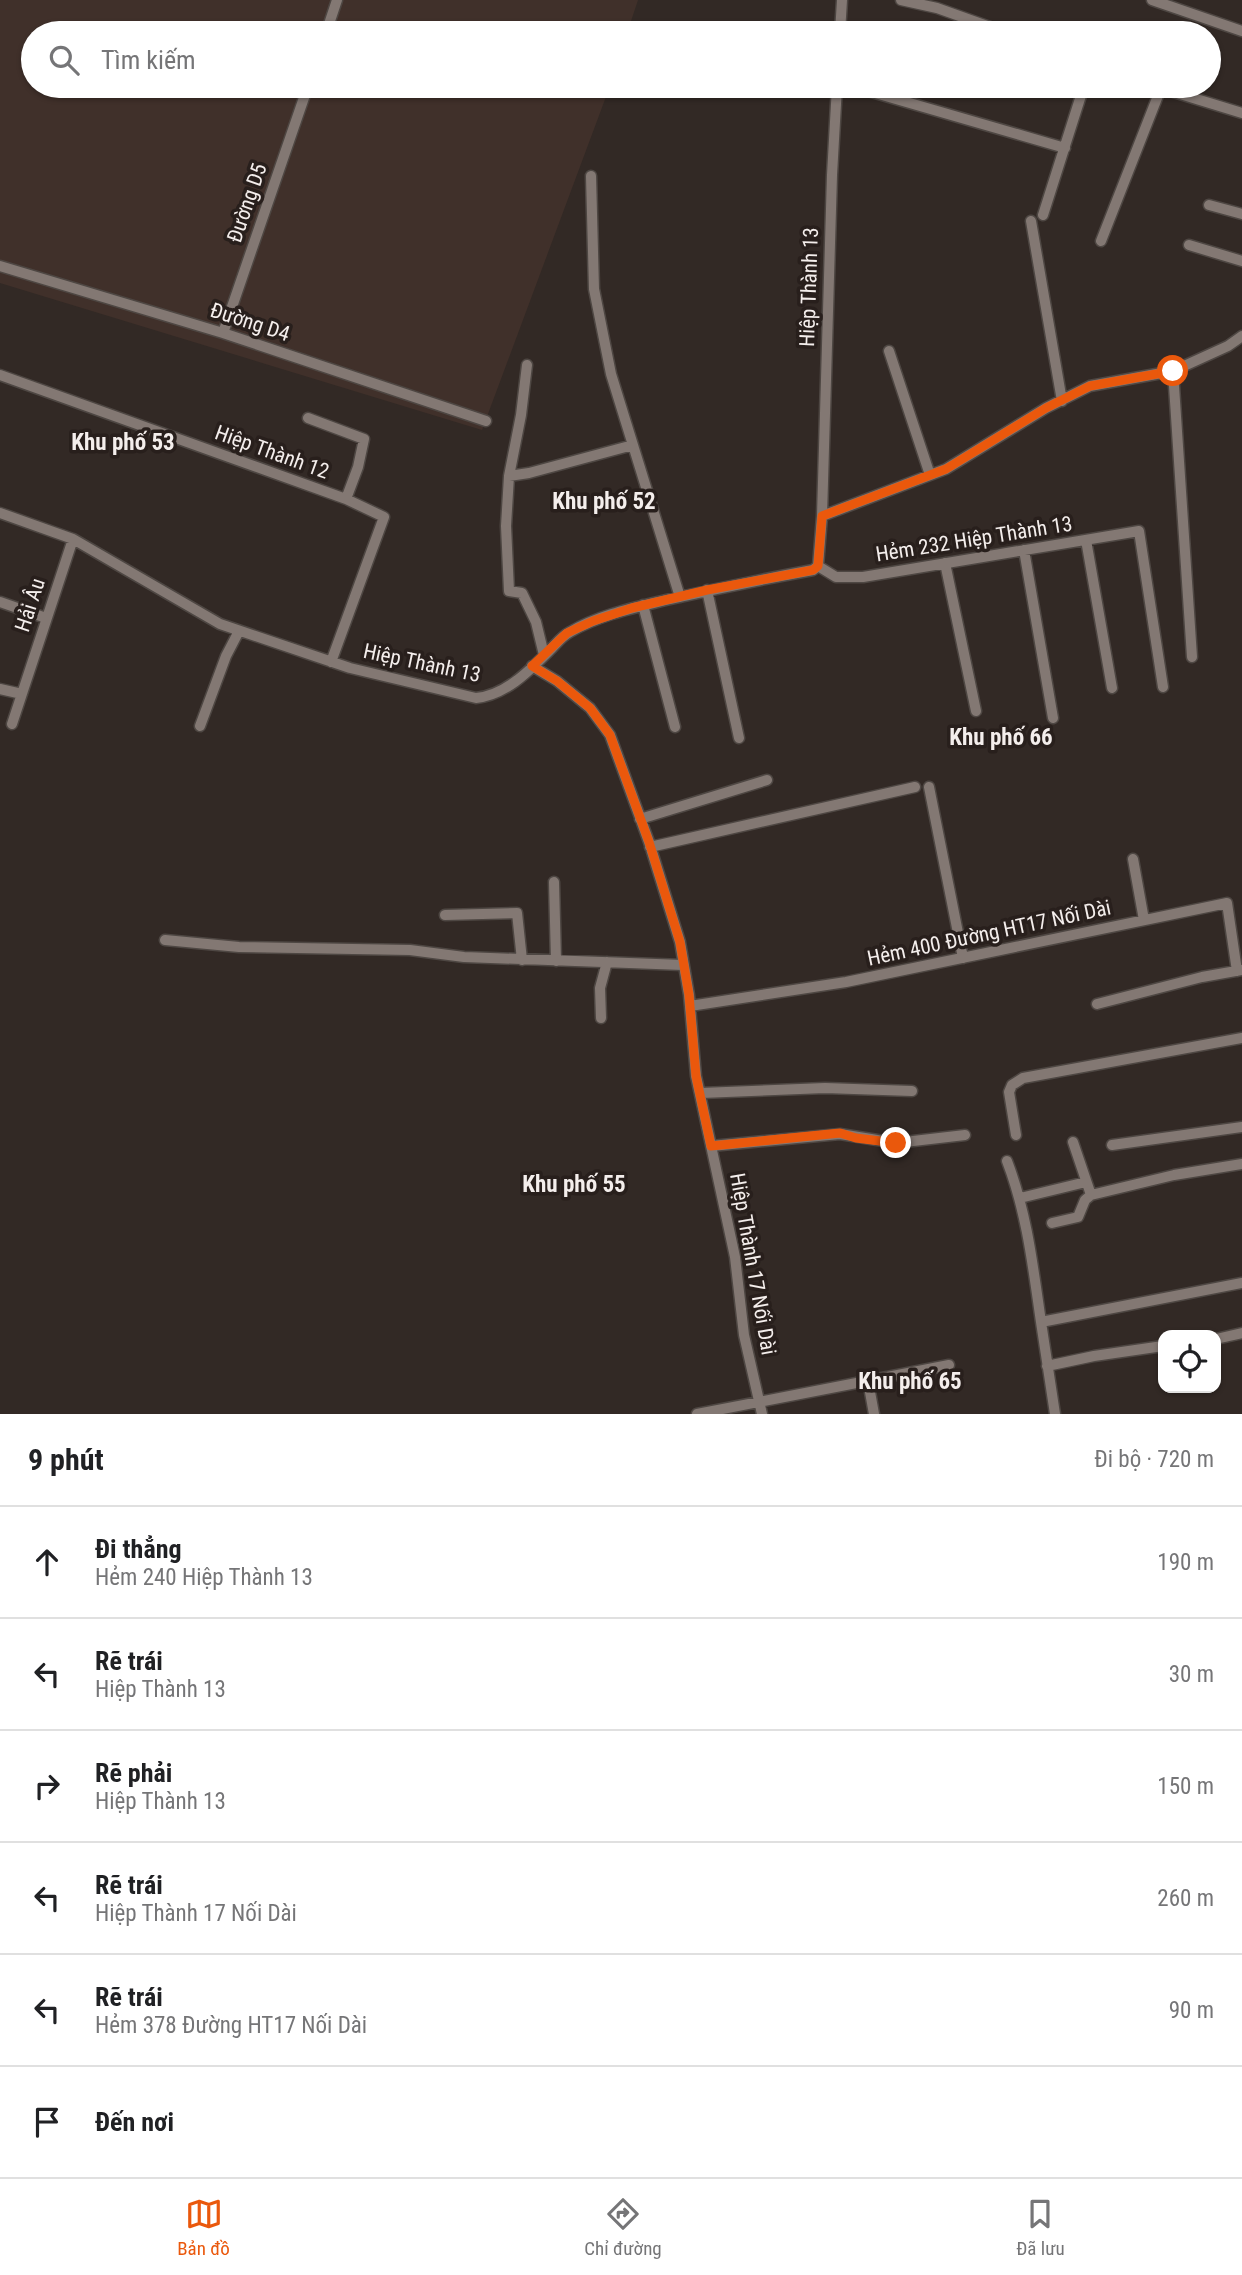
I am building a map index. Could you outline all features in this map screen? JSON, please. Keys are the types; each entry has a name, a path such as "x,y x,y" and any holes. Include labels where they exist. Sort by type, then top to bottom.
{"street":[{"path":"330,21 337,0"},
{"path":"841,21 842,0"},
{"path":"901,0 937,8 973,21"},
{"path":"1152,0 1213,21"},
{"path":"1221,24 1242,31"},
{"name":"Đường D5","path":"223,333 304,98"},
{"name":"Hiệp Thành 13","path":"0,513 73,538 220,624 331,662 476,698 499,693 567,633 593,621 643,605 707,590 813,570 818,566 822,516 836,98"},
{"path":"892,98 1065,148"},
{"path":"1042,215 1080,98"},
{"path":"1101,241 1153,98"},
{"path":"1193,98 1242,113"},
{"path":"591,176 594,289 611,374 680,597"},
{"path":"1209,205 1242,214"},
{"path":"1031,222 1062,401"},
{"path":"1189,245 1242,261"},
{"name":"Đường D4","path":"0,266 223,333 486,421"},
{"path":"822,516 946,469 1090,386 1173,371 1228,346 1242,336"},
{"path":"889,351 929,475"},
{"path":"527,365 509,476 506,526 509,591 522,593 536,622 544,655"},
{"path":"1173,371 1192,657"},
{"name":"Hiệp Thành 12","path":"0,375 346,499 384,517 331,662"},
{"path":"308,418 365,440 346,499"},
{"path":"509,476 633,445"},
{"name":"Hẻm 232 Hiệp Thành 13","path":"818,566 836,577 863,577 1139,531 1163,687"},
{"name":"Hải Âu","path":"12,724 73,538"},
{"path":"1086,540 1112,688"},
{"path":"1024,550 1053,718"},
{"path":"945,563 976,711"},
{"path":"707,590 739,738"},
{"path":"0,601 47,618"},
{"path":"643,605 675,727"},
{"path":"200,726 226,656 239,631"},
{"name":"Hiệp Thành 17 Nối Dài","path":"532,666 557,681 590,708 610,735 680,942 690,1006 696,1076 735,1257 744,1335 762,1414"},
{"path":"0,689 22,694"},
{"path":"640,819 767,780"},
{"path":"650,847 915,787"},
{"path":"929,787 963,958"},
{"path":"1133,859 1144,920"},
{"path":"554,882 556,961"},
{"name":"Hẻm 400 Đường HT17 Nối Dài","path":"690,1006 846,982 1227,903 1240,971"},
{"path":"445,915 517,913 522,960"},
{"path":"165,940 239,947 410,950 464,957 683,965"},
{"path":"601,1018 600,988 607,962"},
{"path":"1097,1003 1202,976 1240,971"},
{"path":"1016,1135 1009,1091 1012,1085 1023,1078 1242,1038"},
{"path":"701,1093 825,1088 912,1091"},
{"path":"1112,1145 1242,1127"},
{"path":"711,1146 840,1133 856,1138 896,1143 965,1135"},
{"path":"1073,1142 1091,1195"},
{"path":"1007,1160 1030,1239 1055,1414"},
{"path":"1052,1223 1079,1217 1085,1200 1091,1195 1174,1175 1242,1164"},
{"path":"1020,1198 1086,1182"},
{"path":"1041,1322 1242,1283"},
{"path":"1221,1338 1242,1333"},
{"path":"1047,1366 1158,1347"},
{"path":"697,1414 948,1365"},
{"path":"868,1381 874,1414"}],"shaded area":[{"path":"0,0 638,0 631,21 21,21 21,98 606,98 482,430 0,283"}],"district":[{"name":"Khu phố 53","path":"123,442"},
{"name":"Khu phố 52","path":"604,501"},
{"name":"Khu phố 66","path":"1001,737"},
{"name":"Khu phố 55","path":"574,1184"},
{"name":"Khu phố 65","path":"910,1381"}],"route":[{"path":"896,1143 856,1138 840,1133 711,1146 696,1076 689,995 680,942 649,842 610,735 590,708 557,681 532,666 567,633 593,621 632,608 707,590 813,570 818,566 822,516 946,469 1046,408 1090,386 1173,371"}]}
